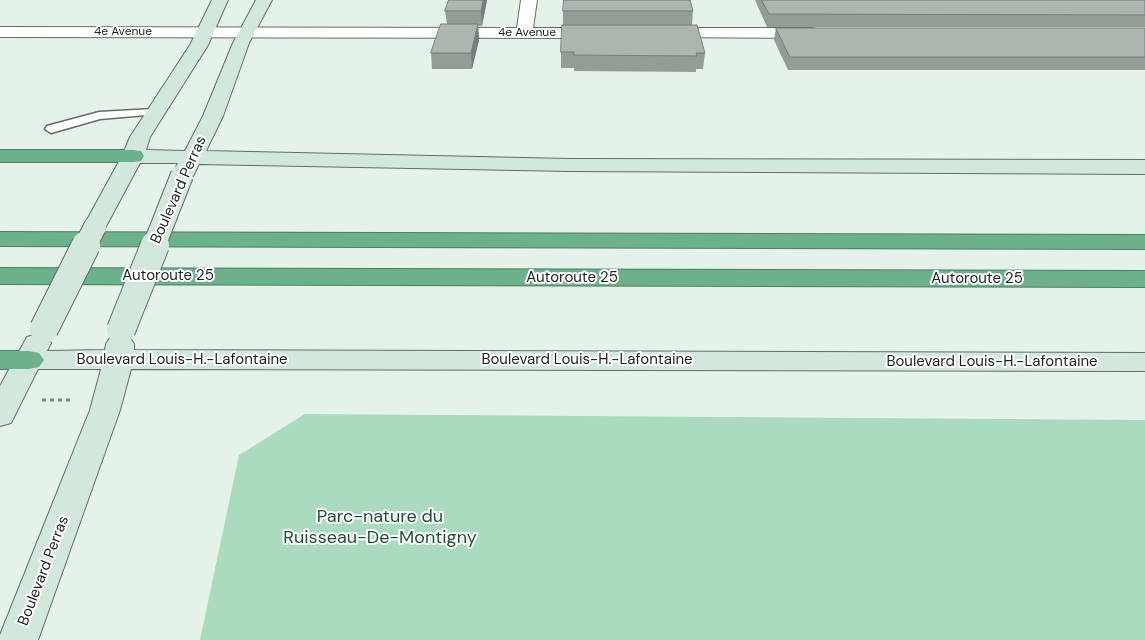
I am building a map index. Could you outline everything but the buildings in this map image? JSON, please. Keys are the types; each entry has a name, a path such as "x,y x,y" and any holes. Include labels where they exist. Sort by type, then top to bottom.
{"highway":[{"path":"0,156 129,164"},
{"path":"0,239 1145,242"},
{"name":"Autoroute 25","path":"0,276 1145,279"},
{"path":"0,360 29,360"}],"main road":[{"path":"0,415 129,164 140,137 206,32 220,0"},
{"name":"Boulevard Perras","path":"18,640 105,410 120,346 187,166 213,116 241,43 264,0"},
{"path":"129,164 187,166 1145,167"},
{"name":"Boulevard Louis-H.-Lafontaine","path":"29,360 120,346 324,359 1145,362"}],"street":[{"path":"524,33 529,0"},
{"name":"4e Avenue","path":"0,32 611,33"},
{"path":"641,33 829,33"}],"lane":[{"path":"51,129 99,116 154,112"}],"path":[{"path":"38,400 81,400"}],"green space":[{"name":"Parc-nature du Ruisseau-De-Montigny","path":"305,414 1145,420 1145,640 200,640 239,455"}]}
